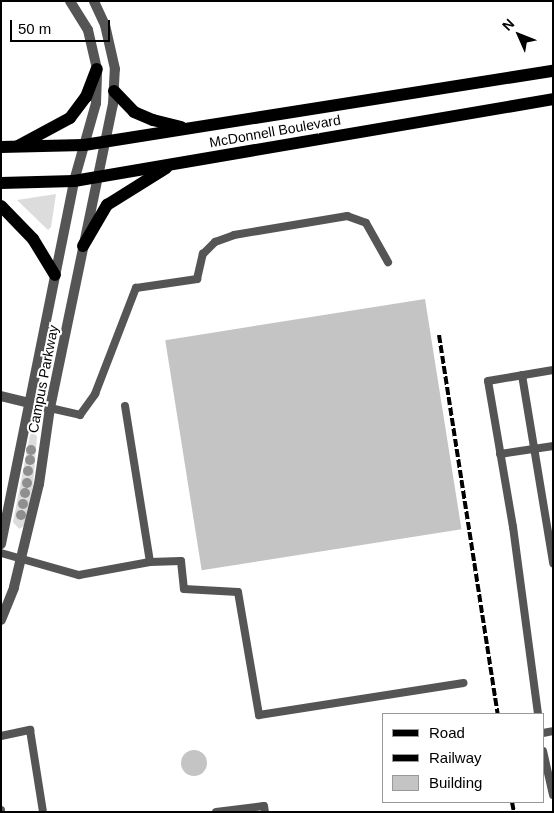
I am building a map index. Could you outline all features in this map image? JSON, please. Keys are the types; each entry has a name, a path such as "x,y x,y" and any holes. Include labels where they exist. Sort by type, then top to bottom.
{"main road":[{"path":"17,147 70,118 86,97 97,70"},
{"name":"McDonnell Boulevard","path":"1,147 84,145 553,71"},
{"path":"114,91 134,112 153,120 189,128"},
{"name":"McDonnell Boulevard","path":"1,183 74,181 553,99"},
{"path":"83,246 108,205 170,164"},
{"path":"1,206 33,239 55,275"}],"street":[{"name":"Campus Parkway","path":"1,544 74,181 96,103 97,70 88,30 70,1"},
{"name":"Campus Parkway","path":"1,620 22,559 39,484 50,408 114,91 115,69 105,26 94,1"},
{"path":"1,396 50,408"}],"lane":[{"path":"50,408 80,415 95,394 136,288 197,279 203,254 215,242 234,235 346,216 366,223 388,262"},
{"path":"538,713 488,381 553,370"},
{"path":"522,375 536,448 553,563"},
{"path":"125,406 150,562"},
{"path":"500,454 553,446"},
{"path":"1,553 79,575 150,562 182,561 184,589 238,592 259,715 464,683"},
{"path":"1,736 30,730 43,812"},
{"path":"553,758 544,760 553,796"},
{"path":"216,812 264,806 265,812"}],"shaded area":[{"path":"56,194 51,227 48,230 17,200"},
{"path":"33,433 37,436 33,485 24,526 19,529 13,522 30,435"}],"building":[{"path":"425,299 461,529 202,570 165,340"},
{"path":"194,750 203,754 207,763 203,772 194,776 185,772 181,763 185,754"}],"railway":[{"path":"439,335 498,713"},
{"path":"512,803 514,812"}]}
